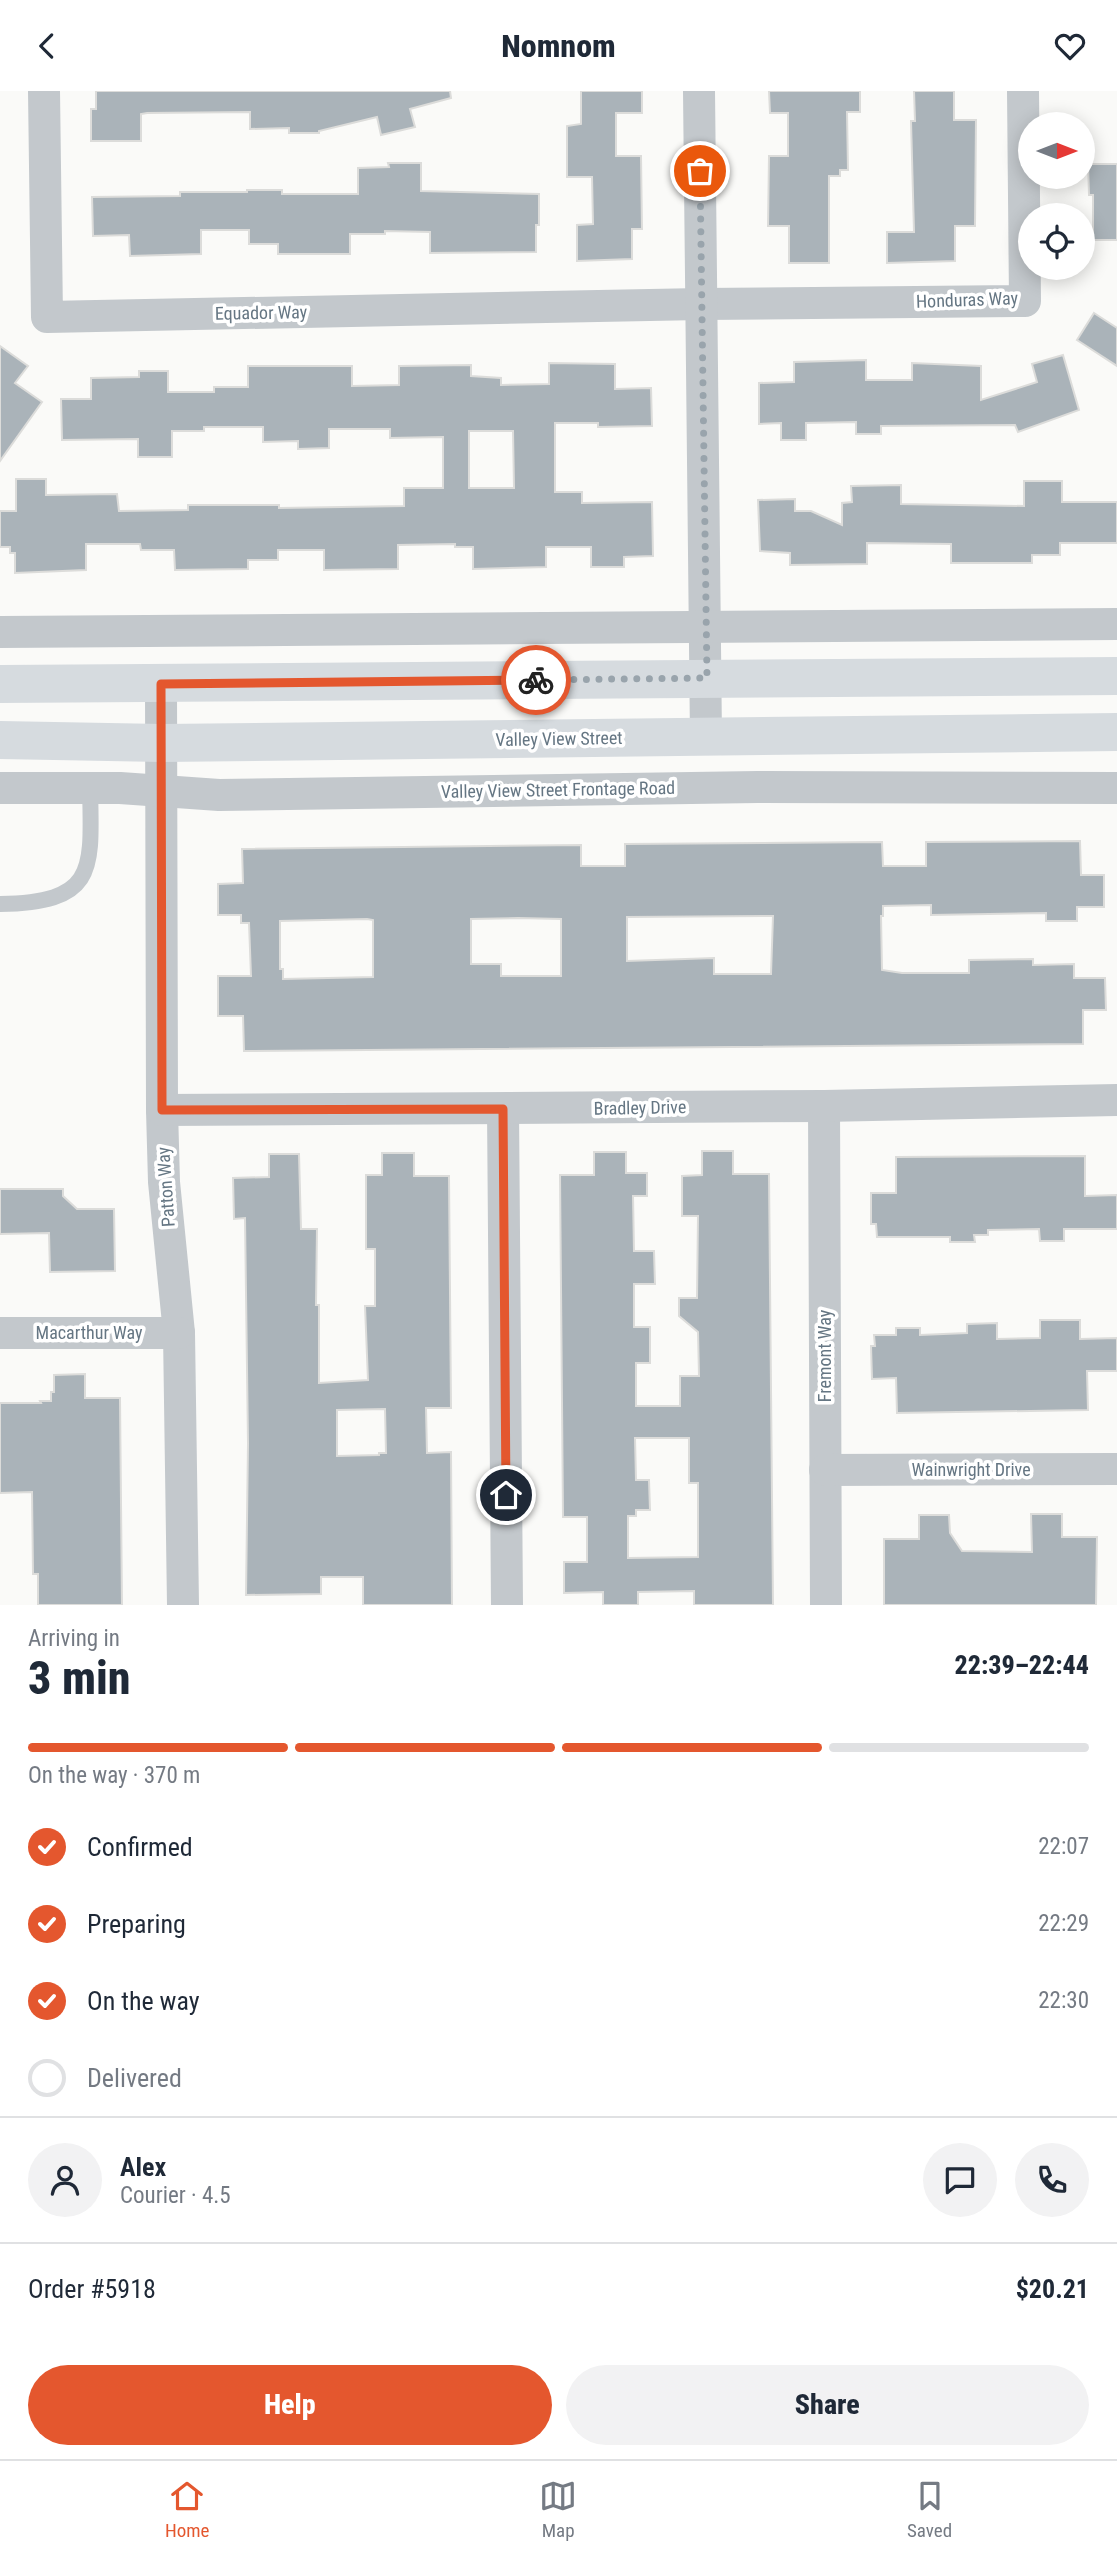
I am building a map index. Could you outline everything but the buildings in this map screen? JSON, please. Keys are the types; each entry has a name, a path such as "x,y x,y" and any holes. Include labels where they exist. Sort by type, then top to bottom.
{"main road":[{"path":"0,684 1117,676"},
{"name":"Valley View Street","path":"0,740 162,743 1117,732"}],"street":[{"name":"Equador Way","path":"44,91 47,317 701,305"},
{"path":"699,91 706,738"},
{"name":"Honduras Way","path":"701,305 1025,301 1024,91"},
{"path":"0,632 1117,624"},
{"name":"Patton Way","path":"161,684 162,1110 164,1182 179,1333 183,1605"},
{"name":"Valley View Street Frontage Road","path":"0,789 90,788 219,795 758,787 1117,788"},
{"name":"Bradley Drive","path":"162,1110 824,1106 1117,1100"},
{"name":"Fremont Way","path":"824,1106 826,1605"},
{"path":"503,1109 507,1605"},
{"name":"Macarthur Way","path":"0,1333 179,1333"},
{"name":"Wainwright Drive","path":"825,1470 1117,1469"}],"lane":[{"path":"0,904 31,904 58,898 74,887 86,871 90,849 90,788"}],"way so far":[{"path":"536,680 707,678 700,171"}],"route":[{"path":"506,1495 503,1109 162,1110 161,684 536,680"}]}
